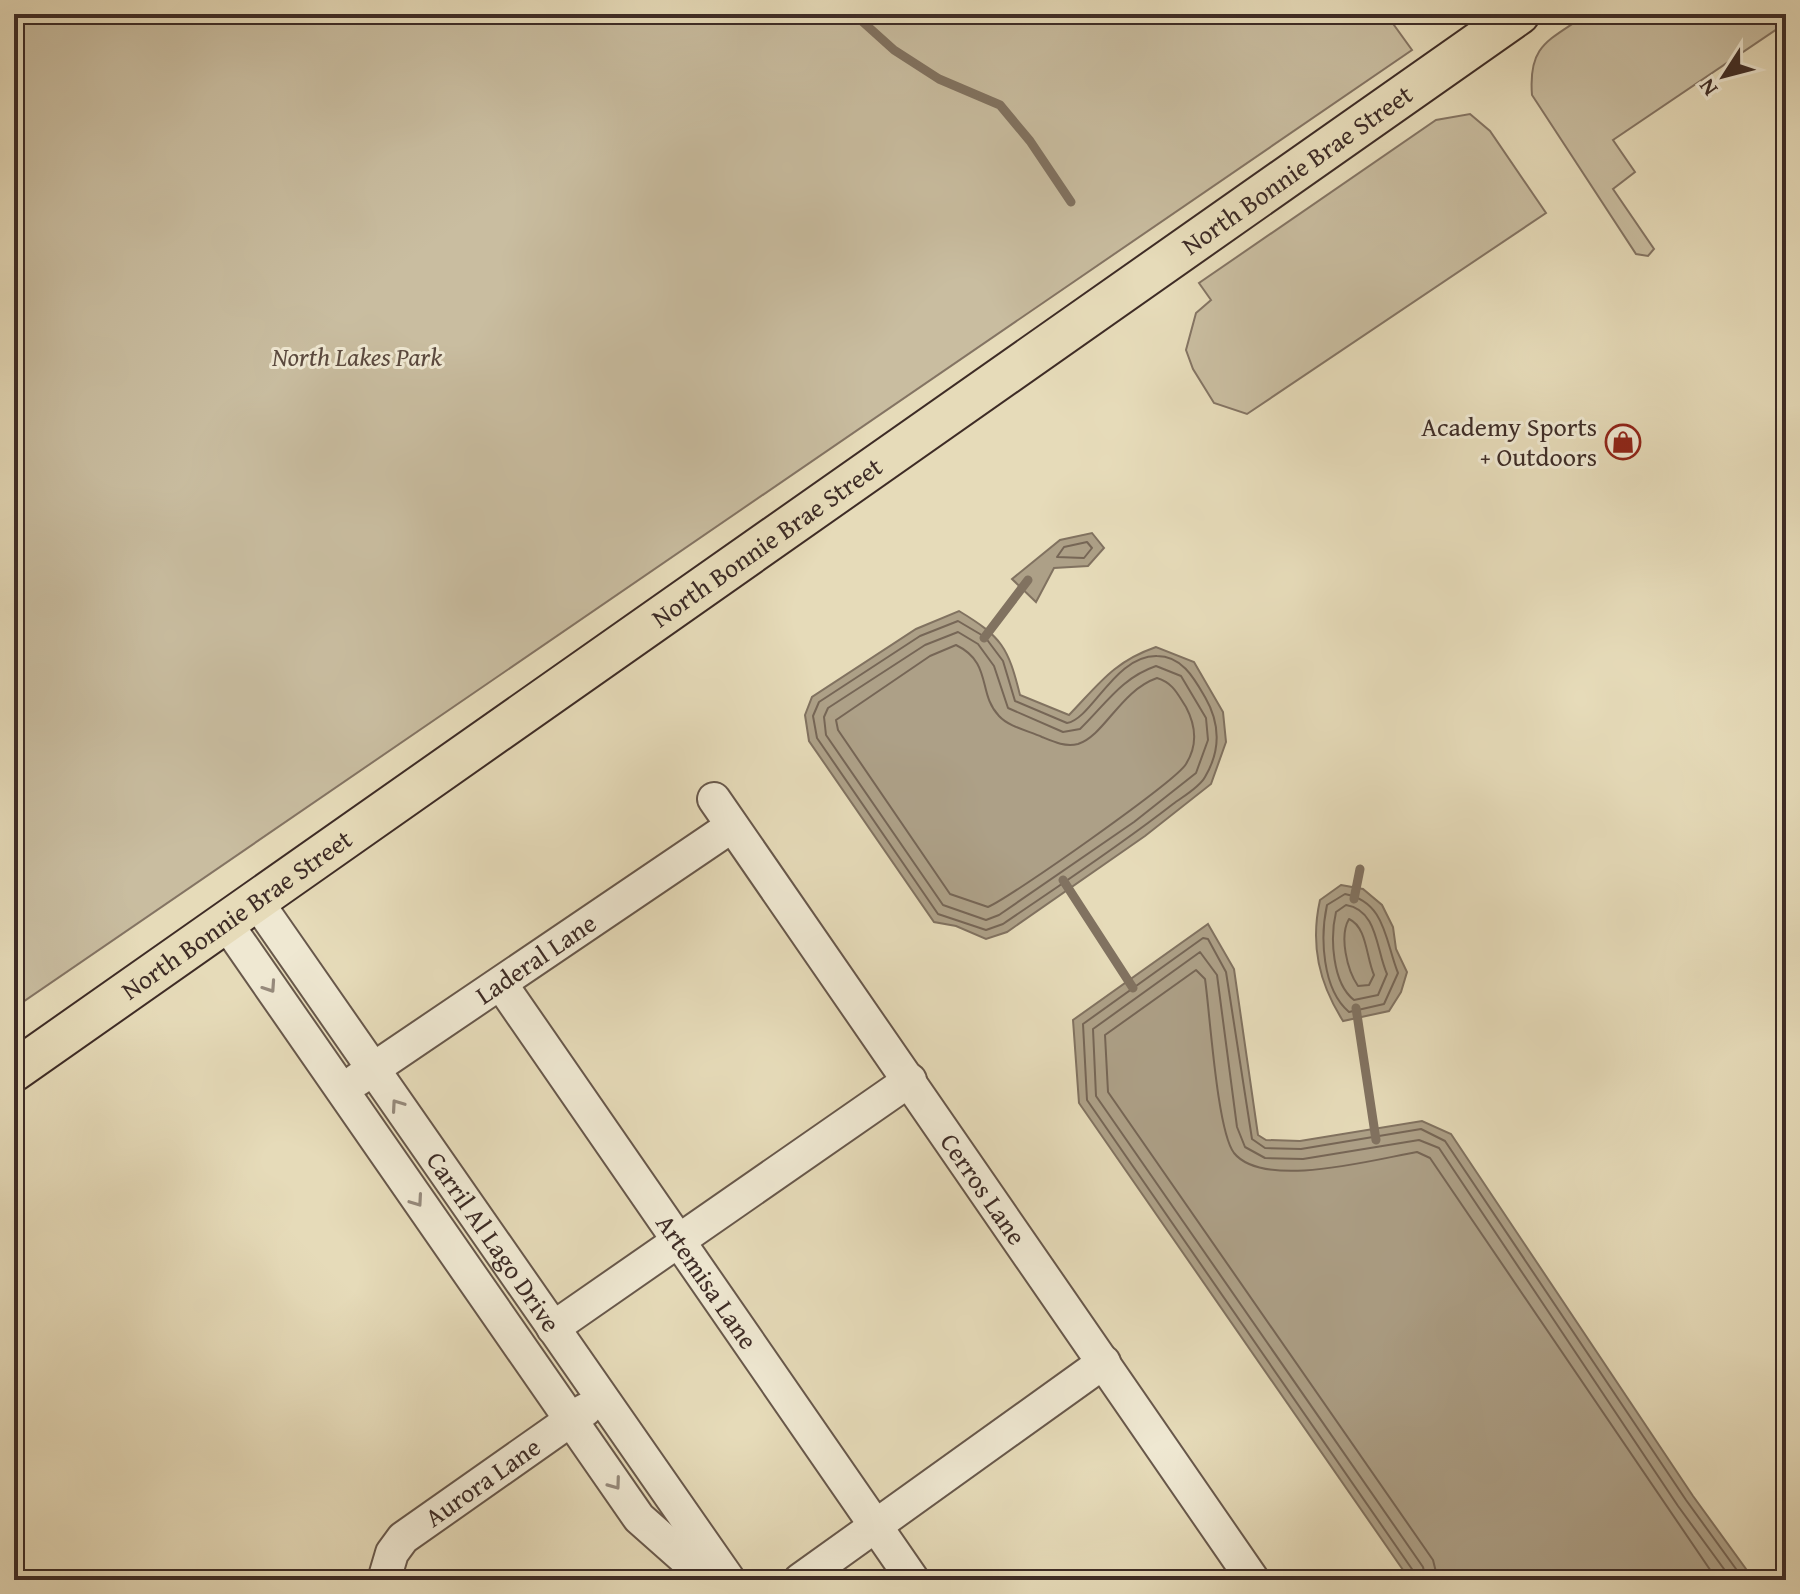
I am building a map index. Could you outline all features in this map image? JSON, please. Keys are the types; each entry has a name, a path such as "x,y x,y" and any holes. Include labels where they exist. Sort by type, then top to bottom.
{"main road":[{"name":"North Bonnie Brae Street","path":"14,1071 1519,14"}],"street":[{"name":"Cerros Lane","path":"714,799 1253,1580"},
{"name":"Laderal Lane","path":"341,1091 732,826"},
{"name":"Carril Al Lago Drive","path":"242,912 373,1070 729,1580"},
{"name":"Carril Al Lago Drive","path":"242,912 341,1091 570,1421 639,1518 709,1580"},
{"name":"Artemisa Lane","path":"501,984 913,1580"},
{"path":"553,1328 910,1080"},
{"path":"800,1580 1104,1362"},
{"name":"Aurora Lane","path":"384,1580 392,1553 403,1538 601,1399"}],"green space":[{"name":"North Lakes Park","path":"14,14 1386,14 1412,50 14,1008"},
{"path":"1587,14 1786,14 1786,23 1613,140 1635,172 1613,189 1654,249 1648,256 1636,254 1532,95 1532,78 1538,54 1552,38"},
{"path":"1470,114 1490,131 1546,213 1247,414 1214,403 1193,369 1186,350 1196,313 1211,300 1199,283 1436,120"}],"water":[{"path":"14,14 49,14 33,24 14,23"},
{"path":"1092,533 1104,548 1088,566 1054,568 1036,602 1012,579 1060,540"},
{"path":"959,611 985,628 1001,645 1007,654 1020,695 1069,715 1117,667 1141,653 1156,647 1194,662 1223,712 1226,742 1211,784 1145,836 1007,932 986,939 956,926 934,922 809,741 805,715 812,697 916,629"},
{"path":"1341,885 1363,889 1382,905 1393,927 1396,949 1407,972 1401,992 1389,1011 1343,1021 1323,978 1316,933 1320,900"},
{"path":"1208,924 1234,969 1258,1135 1266,1140 1300,1141 1422,1121 1451,1134 1693,1496 1754,1580 1410,1580 1079,1103 1073,1020"}],"waterway":[{"path":"854,14 894,50 939,79 1000,105 1030,141 1071,202"},
{"path":"984,638 1028,580"},
{"path":"1354,899 1360,869"},
{"path":"1063,880 1133,988"},
{"path":"1356,1008 1376,1140"}],"place":[{"name":"Academy Sports + Outdoors","path":"1623,442"}]}
